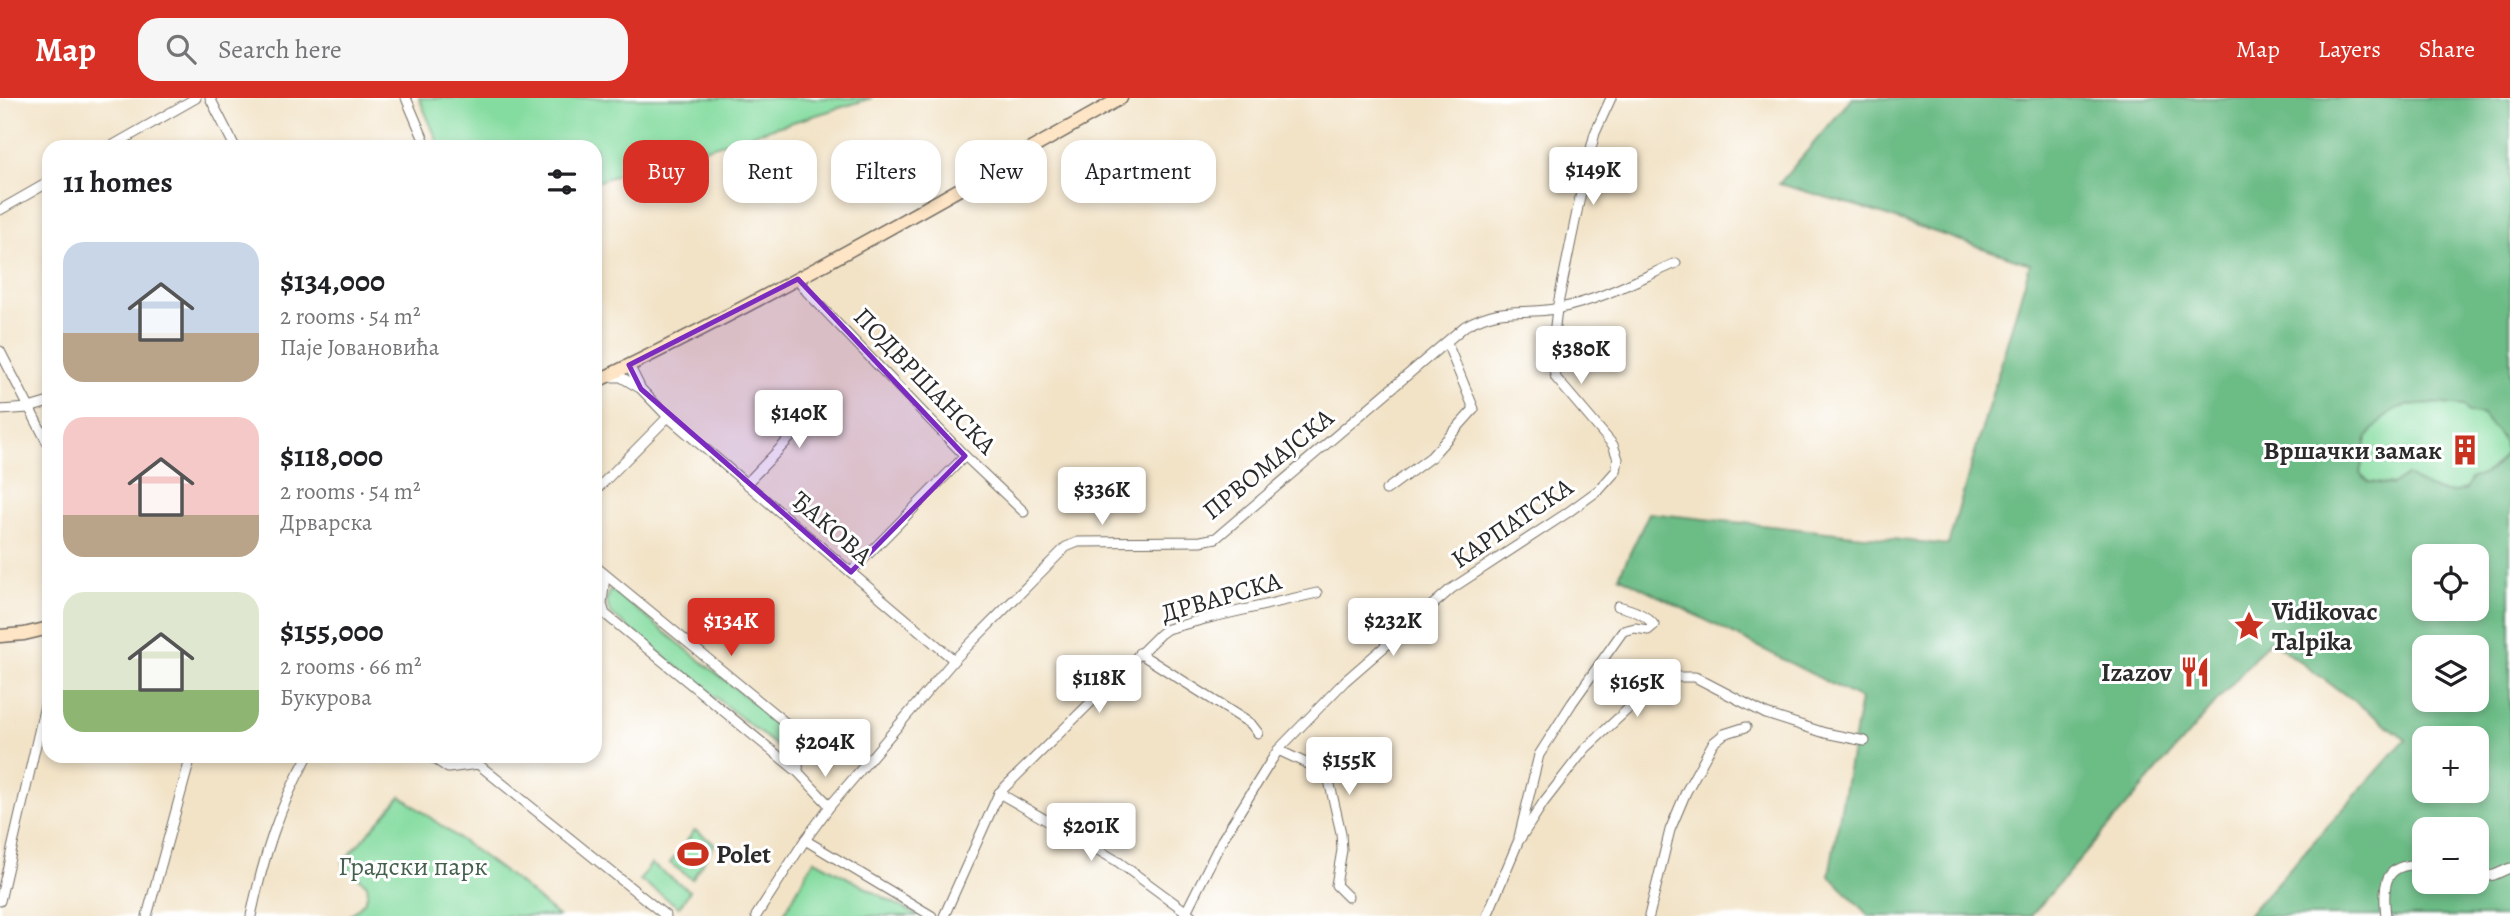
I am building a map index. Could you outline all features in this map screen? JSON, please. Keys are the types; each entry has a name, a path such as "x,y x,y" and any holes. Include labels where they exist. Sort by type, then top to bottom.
{"street":[{"path":"122,140 196,98"},
{"path":"211,98 232,140"},
{"path":"406,98 424,140"},
{"path":"602,379 799,279 1121,98"},
{"path":"1557,309 1595,132 1611,98"},
{"path":"0,210 42,186"},
{"name":"ПРВОМАЈСКА","path":"756,916 830,806 954,660 1066,547 1074,543 1201,541 1216,538 1465,326 1488,314 1557,309 1597,297 1676,263"},
{"name":"ПОДВРШАНСКА","path":"799,279 807,292 965,456 1024,512"},
{"name":"КАРПАТСКА","path":"1187,915 1222,840 1278,750 1345,681 1451,589 1567,513 1609,482 1618,466 1616,453 1607,437 1553,372 1551,359 1557,309"},
{"path":"1386,490 1430,457 1474,410 1447,342"},
{"path":"0,351 42,433"},
{"name":"ЂАКОВА","path":"629,365 641,389 668,417 954,660"},
{"path":"602,380 621,377 641,389"},
{"path":"747,483 829,397"},
{"path":"0,410 42,404"},
{"path":"602,484 668,417"},
{"path":"851,572 965,456"},
{"path":"602,573 787,723 799,748 798,772"},
{"path":"605,576 602,604 605,614 798,772 830,806"},
{"name":"ДРВАРСКА","path":"944,916 999,793 1062,733 1139,653 1167,629 1317,593"},
{"path":"1487,916 1518,842 1539,755 1623,631 1635,628 1648,630 1654,625 1651,620 1618,606"},
{"path":"0,636 42,630"},
{"path":"1139,653 1251,724 1258,733"},
{"path":"1518,842 1585,749 1650,687 1668,677 1695,677 1766,714 1816,730 1866,741"},
{"path":"0,901 42,718"},
{"path":"1649,916 1670,830 1686,792 1713,743 1724,734 1746,727"},
{"path":"1278,750 1323,771 1328,776 1341,833 1342,850 1336,885 1348,897"},
{"path":"147,916 189,763"},
{"path":"251,916 272,833 304,763"},
{"path":"440,763 448,768 478,764 666,916"},
{"path":"999,793 1108,856 1187,915"},
{"path":"805,840 932,916"},
{"path":"2386,916 2386,878 2395,869 2412,864"},
{"path":"2489,876 2510,868"}],"highlighted area":[{"path":"798,279 965,456 851,572 641,389 629,365"}],"green space":[{"path":"419,98 872,98 734,140 723,140 723,143 709,147 709,140 623,140 623,174 602,180 602,140 437,140"},
{"path":"1852,98 2510,98 2510,916 2247,916 2406,739 2270,640 2031,916 1869,916 1829,875 1861,699 1619,576 1649,513 1948,545 2030,264 1857,206 1779,184","holes":["2432,403 2464,406 2468,412 2483,415 2505,445 2506,451 2500,461 2483,475 2471,478 2466,490 2458,492 2435,490 2407,475 2392,485 2369,482 2360,473 2367,438 2383,418 2394,410 2407,405"]},
{"path":"2432,403 2464,406 2468,412 2483,415 2500,436 2507,451 2480,478 2452,493 2426,488 2407,475 2393,485 2369,482 2360,473 2367,438 2383,418 2394,410 2407,405"},
{"path":"611,589 786,729 792,738 795,753 793,756 789,756 611,614 606,601"},
{"name":"Градски парк","path":"401,796 519,883 558,916 349,916 363,903 368,890 367,885 342,863"},
{"name":"Polet","path":"695,830 715,844 692,879 670,863"},
{"path":"815,860 918,916 783,916"},
{"path":"651,864 690,891 679,907 640,880"}],"place":[{"name":"Вршачки замак","path":"2465,450"},
{"name":"Vidikovac Talpika","path":"2249,626"},
{"name":"Izazov","path":"2195,672"},
{"name":"Polet","path":"693,854"}]}
